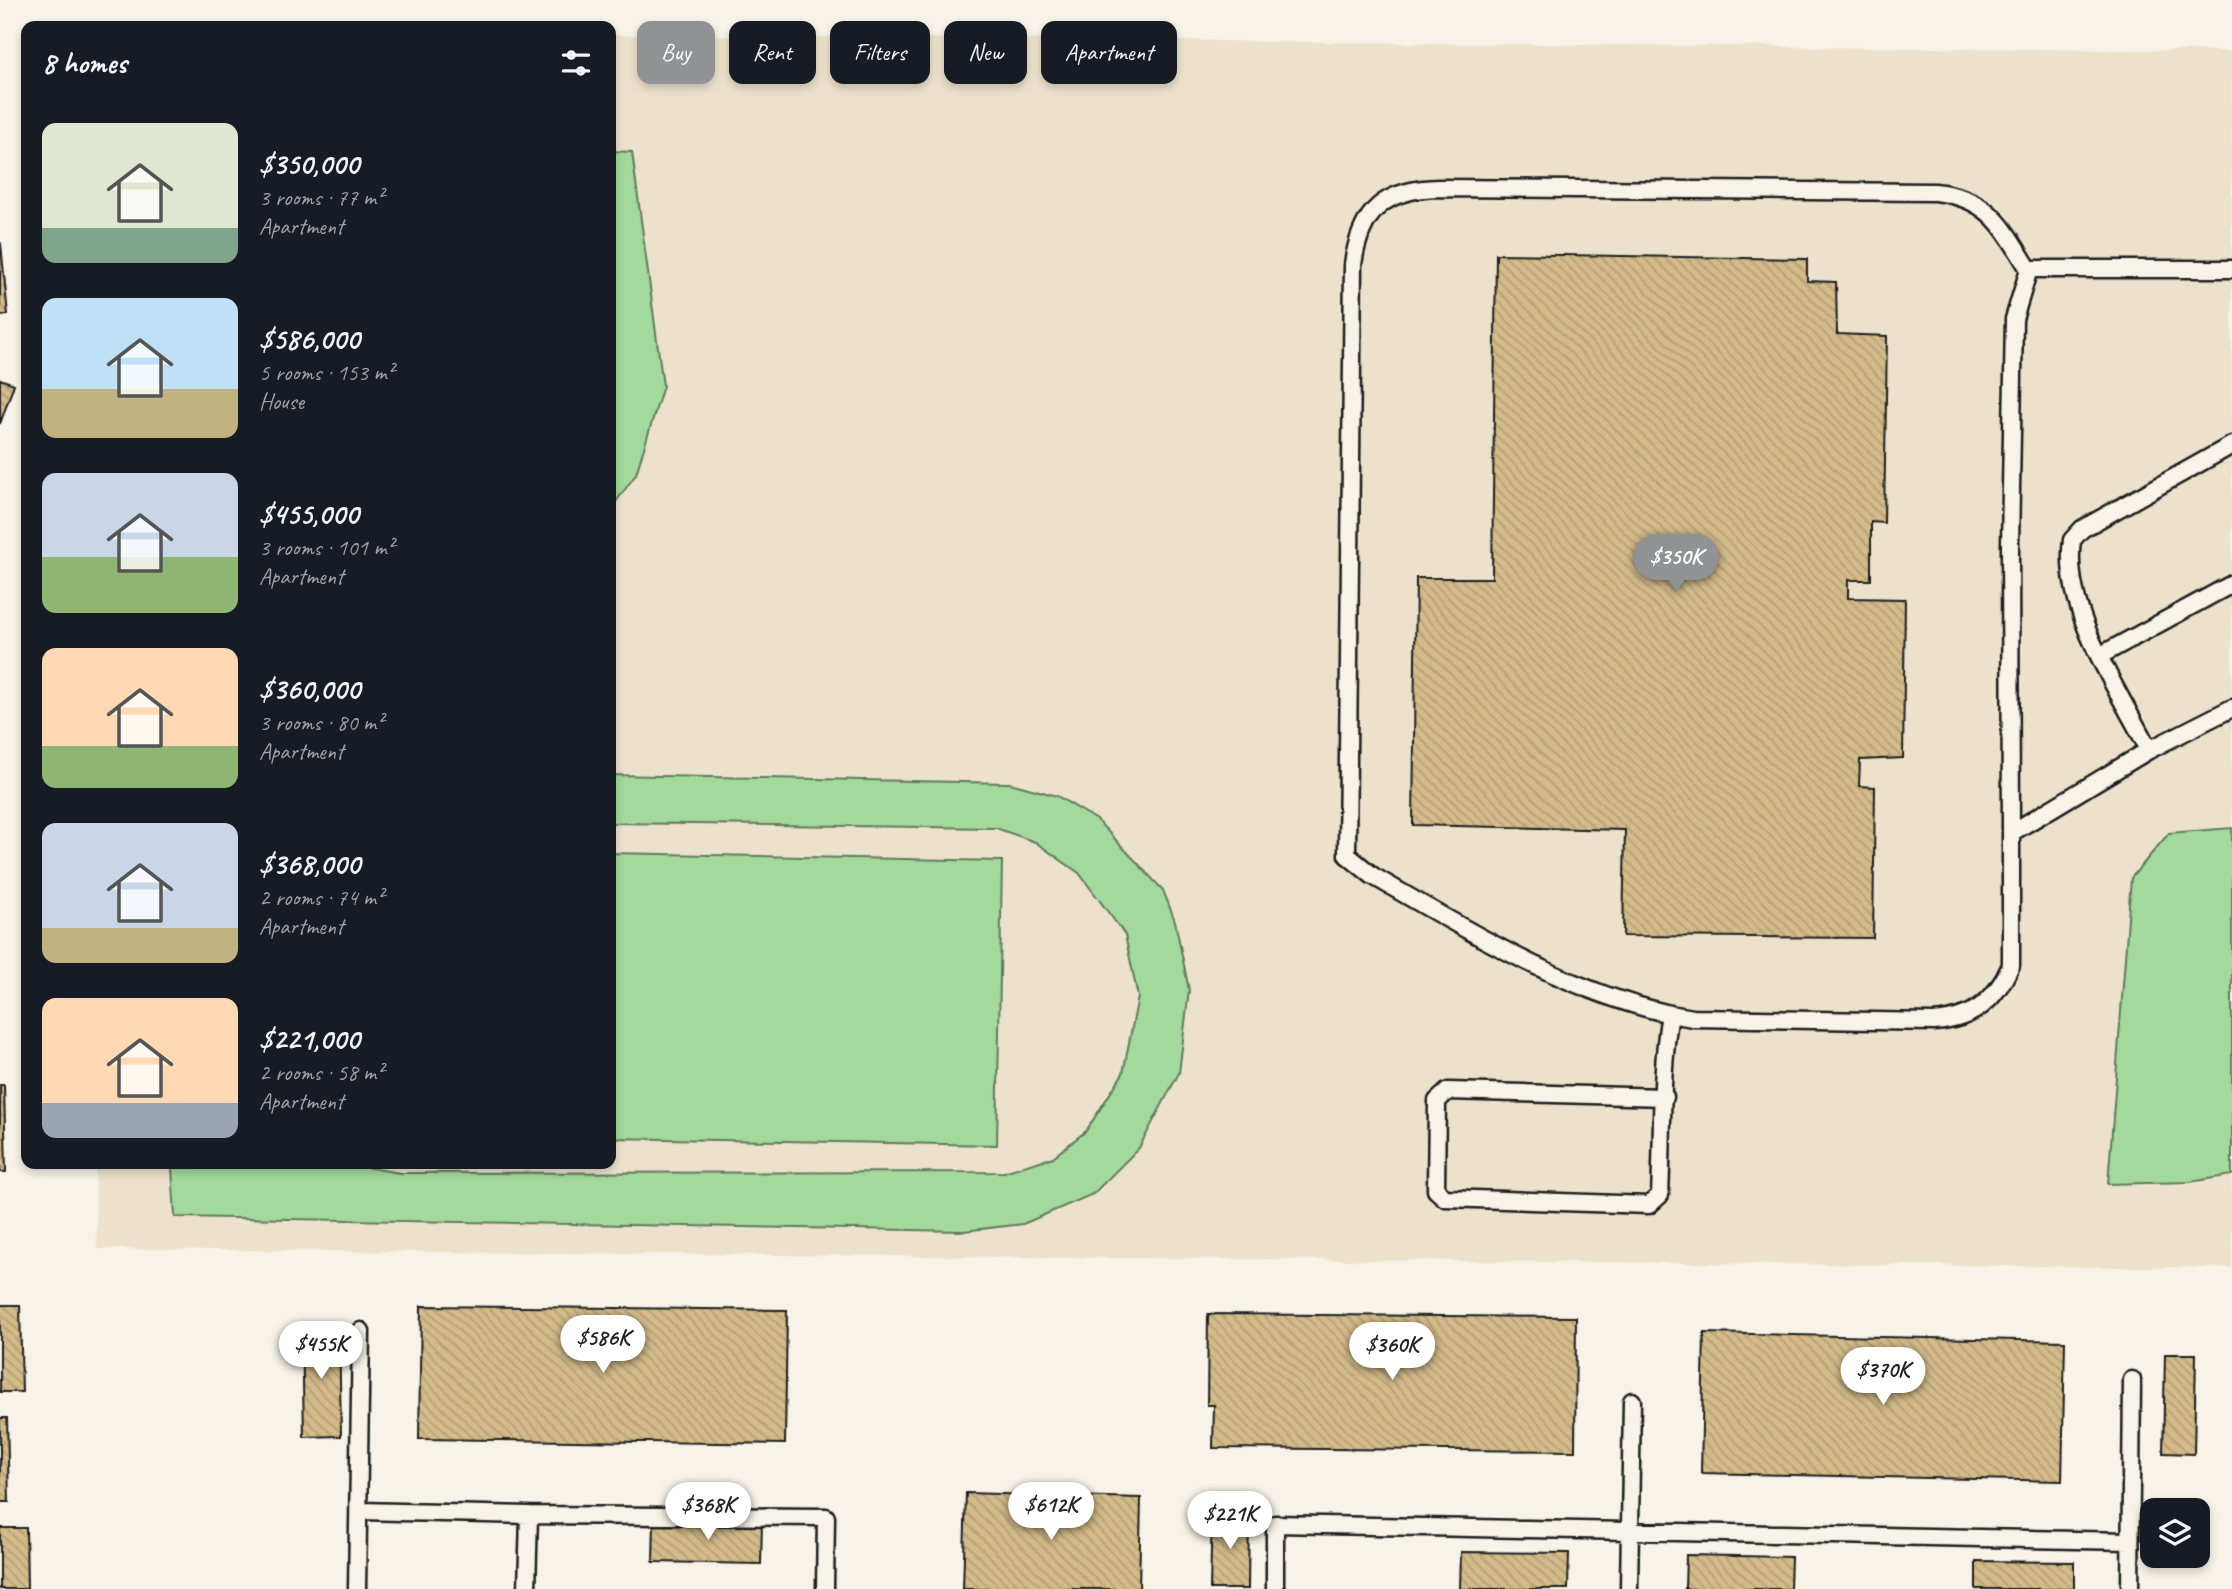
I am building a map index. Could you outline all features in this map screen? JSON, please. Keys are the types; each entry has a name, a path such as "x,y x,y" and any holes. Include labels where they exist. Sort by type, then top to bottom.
{"lane":[{"path":"1421,188 1934,192 1972,201 1987,210 2001,225 2029,269 2014,319 2010,546 2011,965 2003,984 1988,1003 1955,1020 1934,1022 1693,1018 1623,1004 1568,982 1383,881 1346,855 1353,264 1363,224 1384,201 1396,194 1421,188"},
{"path":"2029,269 2232,269"},
{"path":"2149,750 2078,611 2070,578 2071,540 2082,530 2232,445"},
{"path":"2101,655 2232,584"},
{"path":"2011,833 2149,750 2232,708"},
{"path":"1665,1097 1448,1091 1437,1101 1436,1190 1445,1198 1649,1205 1660,1195 1670,1014"},
{"path":"357,1589 361,1331"},
{"path":"2130,1589 2132,1380"},
{"path":"1629,1589 1632,1401"},
{"path":"359,1511 826,1517 825,1589"},
{"path":"527,1589 529,1515"},
{"path":"1275,1589 1275,1524 2130,1541"}],"shaded area":[{"path":"616,35 637,35 637,84 715,84 715,36 729,36 729,84 816,84 816,37 830,37 830,84 930,84 930,38 944,38 944,84 1027,84 1027,39 1041,39 1041,84 1177,84 1177,41 2232,51 2232,1268 97,1249 95,1169 616,1169"}],"green space":[{"path":"616,151 632,152 663,386 636,474 616,502"},
{"path":"616,775 1010,783 1057,796 1097,820 1163,890 1175,921 1189,990 1179,1073 1139,1148 1093,1194 1023,1224 964,1231 175,1217 172,1169 376,1169 400,1173 1004,1172 1053,1157 1086,1131 1123,1073 1138,997 1125,935 1079,873 1035,842 996,828 616,823"},
{"path":"2232,828 2232,1175 2190,1182 2108,1184 2131,878 2169,833"},
{"path":"616,853 1002,861 997,1145 616,1138"}],"building":[{"path":"0,245 8,315 0,316"},
{"path":"1496,254 1807,259 1807,281 1836,282 1837,334 1887,336 1884,523 1871,522 1871,580 1848,580 1848,598 1905,599 1903,758 1860,760 1859,786 1875,787 1873,938 1623,936 1625,830 1413,825 1416,578 1492,578"},
{"path":"0,379 14,384 0,424"},
{"path":"0,1085 4,1085 6,1172 0,1172"},
{"path":"0,1305 20,1305 22,1392 0,1392"},
{"path":"421,1306 787,1310 785,1444 419,1439"},
{"path":"1208,1314 1576,1317 1575,1451 1213,1448 1214,1405 1207,1405"},
{"path":"339,1325 341,1436 304,1437 302,1326"},
{"path":"1704,1333 2065,1341 2062,1481 1701,1473"},
{"path":"2165,1354 2196,1354 2194,1454 2163,1453"},
{"path":"0,1418 7,1418 9,1502 0,1502"},
{"path":"966,1493 1141,1498 1139,1589 963,1589"},
{"path":"1212,1512 1249,1513 1248,1589 1210,1589"},
{"path":"654,1521 762,1522 761,1564 653,1562"},
{"path":"0,1528 26,1528 27,1589 0,1589"},
{"path":"1461,1552 1569,1553 1568,1589 1460,1589"},
{"path":"1686,1555 1791,1557 1790,1589 1685,1589"},
{"path":"1976,1561 2074,1562 2074,1589 1976,1589"}]}
